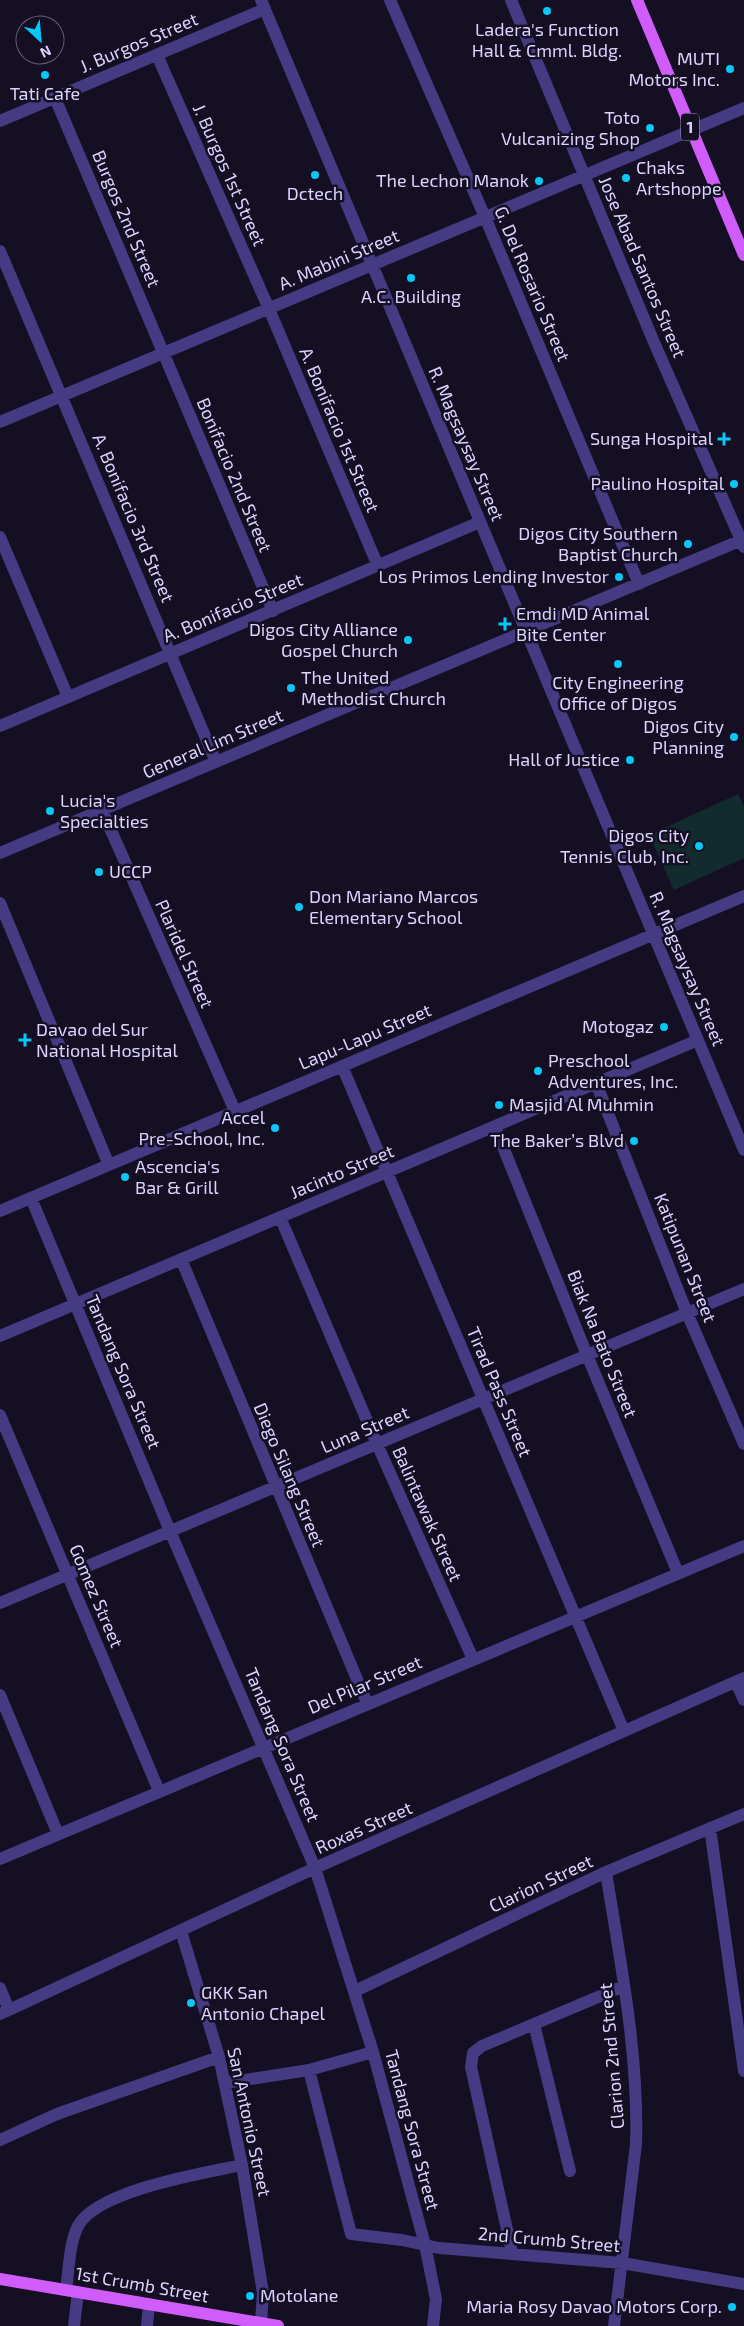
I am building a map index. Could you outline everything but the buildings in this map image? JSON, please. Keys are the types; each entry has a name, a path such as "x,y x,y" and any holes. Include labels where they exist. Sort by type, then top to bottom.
{"main road":[{"name":"1","path":"637,0 741,240 744,255"},
{"name":"1st Crumb Street","path":"0,2279 278,2326"}],"street":[{"name":"G. Del Rosario Street","path":"390,0 485,217 639,584"},
{"name":"Jose Abad Santos Street","path":"511,0 653,340 743,542"},
{"name":"J. Burgos Street","path":"0,121 157,55 263,4"},
{"name":"R. Magsaysay Street","path":"263,4 744,1150"},
{"name":"J. Burgos 1st Street","path":"157,55 269,309"},
{"name":"Burgos 2nd Street","path":"56,98 164,353"},
{"name":"A. Mabini Street","path":"0,422 744,108"},
{"name":"A. Bonifacio 3rd Street","path":"0,251 216,762"},
{"name":"A. Bonifacio 1st Street","path":"269,309 378,566"},
{"name":"Bonifacio 2nd Street","path":"164,353 273,610"},
{"name":"A. Bonifacio Street","path":"0,726 480,522"},
{"path":"0,537 68,698"},
{"name":"General Lim Street","path":"0,853 526,631 743,542"},
{"name":"Plaridel Street","path":"102,810 235,1111"},
{"name":"Lapu-Lapu Street","path":"0,1211 744,896"},
{"path":"0,903 109,1165"},
{"name":"Jacinto Street","path":"0,1336 698,1040"},
{"name":"Tirad Pass Street","path":"342,1066 624,1731"},
{"name":"Katipunan Street","path":"596,1083 687,1313 744,1444"},
{"name":"Biak Na Bato Street","path":"495,1126 587,1355 678,1573"},
{"name":"Tandang Sora Street","path":"31,1198 170,1531 315,1868 373,2052 425,2245 436,2299 433,2326"},
{"name":"Balintawak Street","path":"280,1217 472,1659"},
{"name":"Diego Silang Street","path":"180,1260 367,1703"},
{"name":"Luna Street","path":"0,1603 744,1289"},
{"name":"Gomez Street","path":"0,1416 159,1791"},
{"name":"Del Pilar Street","path":"0,1859 744,1546"},
{"path":"740,1680 744,1700"},
{"name":"Roxas Street","path":"4,2012 315,1868 740,1680"},
{"path":"0,1695 58,1834"},
{"name":"Clarion Street","path":"355,1991 606,1872 744,1814"},
{"path":"710,1828 744,2071"},
{"name":"Clarion 2nd Street","path":"606,1872 624,1986 637,2118 636,2144 614,2326"},
{"name":"San Antonio Street","path":"181,1931 219,2057 242,2165 263,2293 261,2323"},
{"path":"512,2252 470,2063 476,2050 624,1986"},
{"path":"0,1988 4,2012"},
{"path":"534,2024 570,2171"},
{"path":"225,2083 309,2070 373,2052"},
{"path":"0,2140 57,2114 219,2057"},
{"name":"2nd Crumb Street","path":"309,2070 351,2234 402,2240 425,2245 622,2263 744,2284"},
{"path":"74,2326 72,2291 74,2240 77,2227 85,2216 113,2199 160,2183 242,2165"},
{"path":"147,2326 149,2304"}],"green space":[{"name":"Digos City Tennis Club, Inc.","path":"738,794 744,807 744,858 674,890 649,835"}],"place":[{"name":"Ladera's Function Hall & Cmml. Bldg.","path":"547,11"},
{"name":"MUTI Motors Inc.","path":"730,69"},
{"name":"Tati Cafe","path":"45,75"},
{"name":"Toto Vulcanizing Shop","path":"650,128"},
{"name":"Dctech","path":"315,175"},
{"name":"Chaks Artshoppe","path":"626,178"},
{"name":"The Lechon Manok","path":"539,181"},
{"name":"A.C. Building","path":"411,278"},
{"name":"Sunga Hospital","path":"724,439"},
{"name":"Paulino Hospital","path":"734,484"},
{"name":"Digos City Southern Baptist Church","path":"688,544"},
{"name":"Los Primos Lending Investor","path":"619,577"},
{"name":"Emdi MD Animal Bite Center","path":"505,624"},
{"name":"Digos City Alliance Gospel Church","path":"408,640"},
{"name":"City Engineering Office of Digos","path":"618,664"},
{"name":"The United Methodist Church","path":"291,688"},
{"name":"Digos City Planning","path":"734,737"},
{"name":"Hall of Justice","path":"630,760"},
{"name":"Lucia's Specialties","path":"50,811"},
{"name":"Digos City Tennis Club, Inc.","path":"699,846"},
{"name":"UCCP","path":"99,872"},
{"name":"Don Mariano Marcos Elementary School","path":"299,907"},
{"name":"Motogaz","path":"664,1027"},
{"name":"Davao del Sur National Hospital","path":"25,1040"},
{"name":"Preschool Adventures, Inc.","path":"538,1071"},
{"name":"Masjid Al Muhmin","path":"499,1105"},
{"name":"Accel Pre-School, Inc.","path":"275,1128"},
{"name":"The Baker’s Blvd","path":"634,1141"},
{"name":"Ascencia's Bar & Grill","path":"125,1177"},
{"name":"GKK San Antonio Chapel","path":"191,2003"},
{"name":"Motolane","path":"250,2296"},
{"name":"Maria Rosy Davao Motors Corp.","path":"732,2307"}]}
